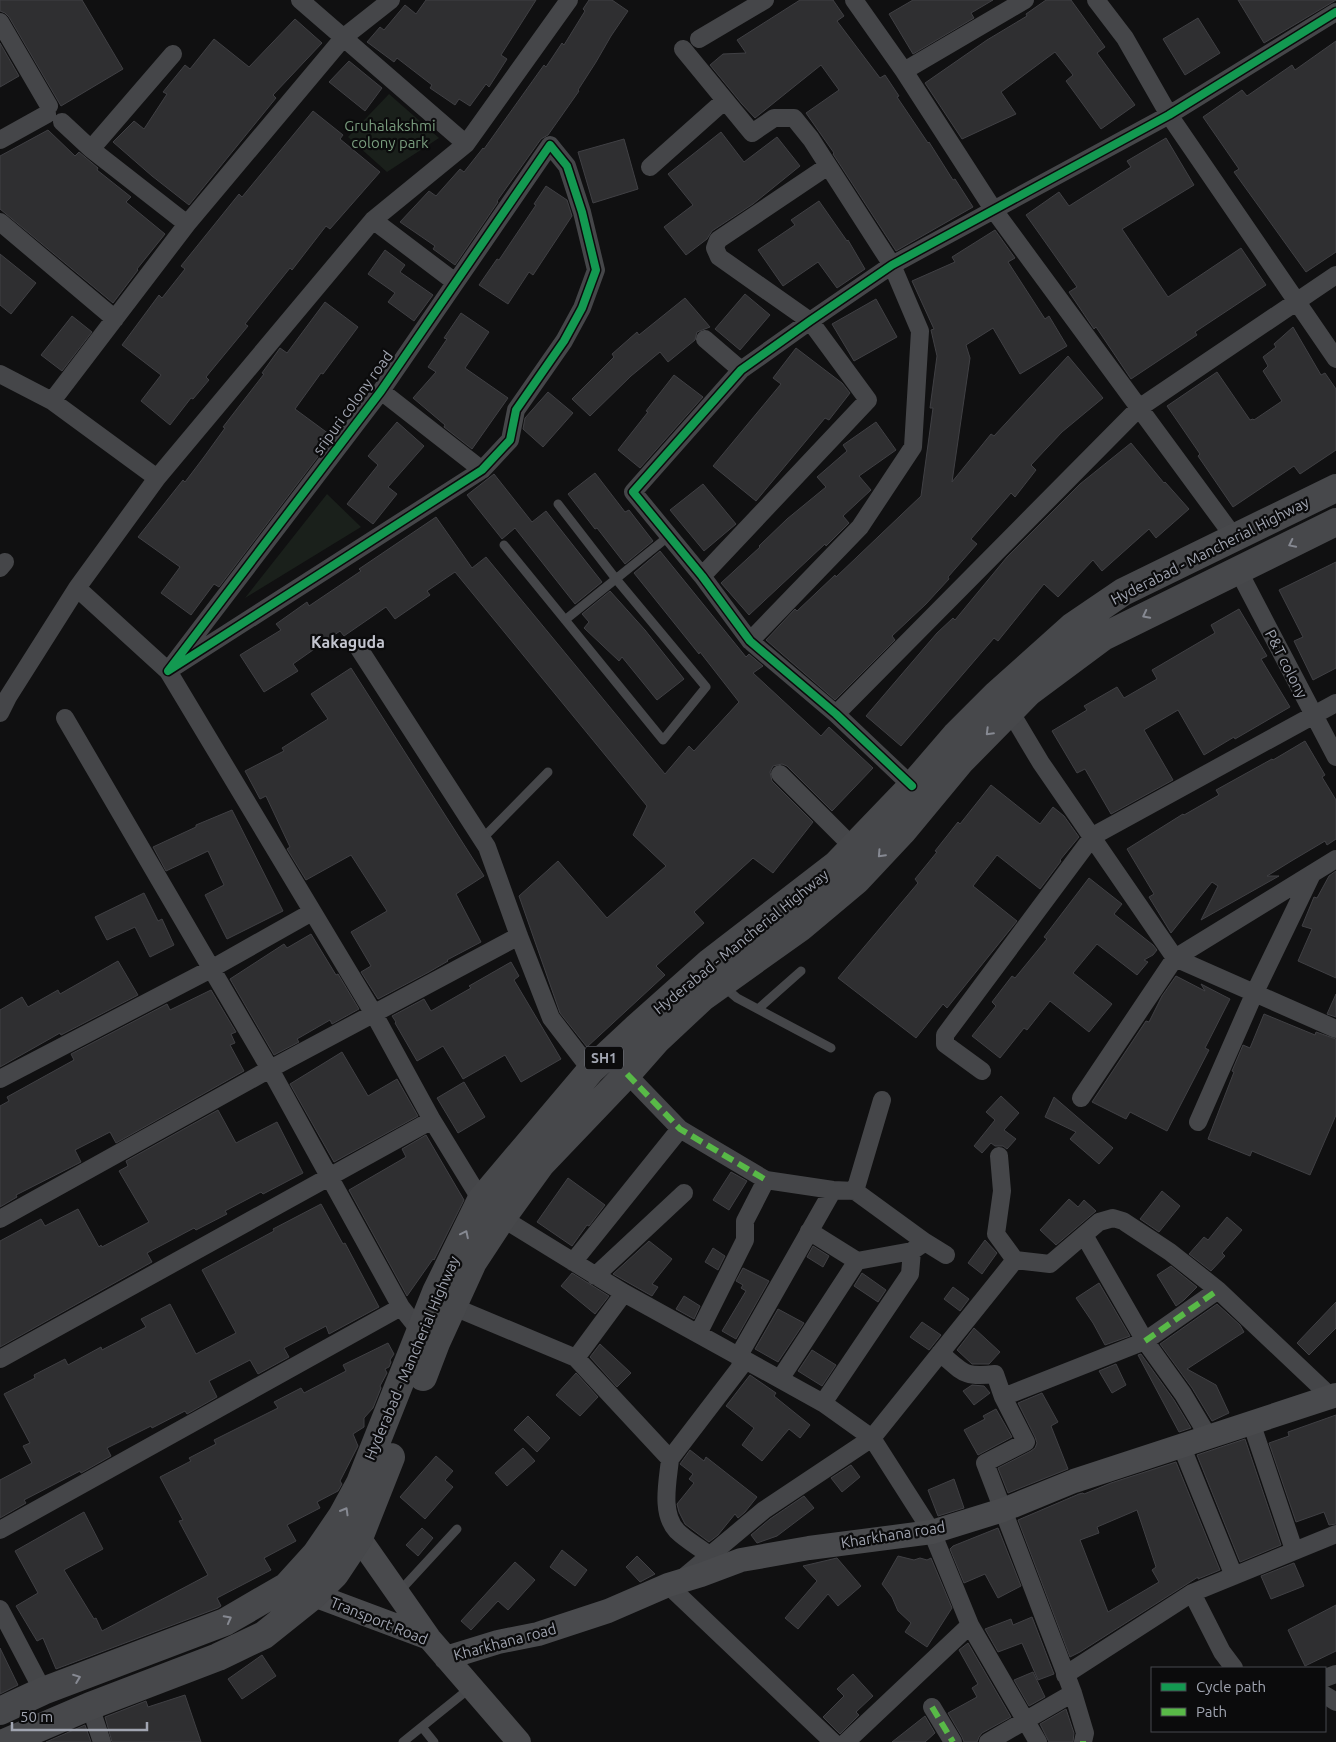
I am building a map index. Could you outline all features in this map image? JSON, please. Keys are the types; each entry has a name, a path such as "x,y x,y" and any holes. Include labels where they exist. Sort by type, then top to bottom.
{"main road":[{"name":"Hyderabad - Mancherial Highway","path":"6,1742 90,1706 218,1657 264,1635 314,1595 335,1574 359,1538 436,1343 473,1262 541,1164 628,1074 657,1040 703,997 801,927 849,864 956,735 996,695 1073,626 1123,592 1336,488"},
{"name":"Hyderabad - Mancherial Highway","path":"0,1711 43,1691 225,1622 287,1586 316,1554 342,1516 360,1483 436,1292 481,1200 591,1070 710,962 849,864 902,832 960,762 1029,692 1103,637 1336,522"}],"street":[{"path":"300,0 466,144"},
{"path":"52,401 187,224 344,37 391,0"},
{"path":"0,714 4,694 77,588 157,478 373,220 466,144 569,0"},
{"path":"699,39 765,0"},
{"path":"854,0 904,71 993,209 1234,537"},
{"path":"904,71 1025,0"},
{"path":"1096,0 1125,38 1169,115 1336,359"},
{"path":"912,786 836,714 750,641 702,576 633,492 741,370 892,265 1169,115 1336,12"},
{"path":"0,22 53,114 91,148 187,224"},
{"path":"683,50 752,133 774,118 794,118 811,139 892,265 920,330 914,447 860,527 750,641"},
{"path":"91,148 173,54"},
{"path":"650,167 724,101"},
{"path":"0,140 53,114"},
{"name":"sripuri colony road","path":"168,671 382,391 550,145 567,166 582,212 596,270 582,308 564,341 516,410 510,440 482,470"},
{"path":"702,576 868,400 810,321 719,257 715,248 718,240 828,166"},
{"path":"373,220 455,282"},
{"path":"0,222 115,319"},
{"path":"836,714 1139,408 1336,275"},
{"path":"705,339 741,370"},
{"path":"0,374 52,401 157,478"},
{"path":"168,671 482,470 382,391"},
{"name":"P&T colony","path":"1238,570 1336,757"},
{"path":"77,588 168,671 374,1014 432,1120 481,1200"},
{"path":"358,647 487,847 551,1018 591,1070"},
{"path":"982,1071 945,1044 945,1035 1093,836 1336,703"},
{"path":"1010,711 1041,763 1093,836 1175,958 1336,1029"},
{"path":"66,718 270,1069 401,1307 420,1331"},
{"path":"780,774 849,864"},
{"path":"1081,1098 1175,958 1336,858"},
{"path":"1198,1122 1255,992 1312,874"},
{"path":"0,1079 211,969 312,912"},
{"path":"0,1219 270,1069 519,936"},
{"path":"628,1074 680,1129 766,1180 833,1190 855,1191 918,1246 946,1255"},
{"path":"855,1191 882,1100"},
{"path":"0,1359 432,1120"},
{"path":"573,1262 680,1129"},
{"path":"999,1156 1002,1191 996,1234 1014,1260 1050,1264 1099,1222 1113,1218 1123,1221 1170,1252 1218,1290 1333,1396"},
{"path":"698,1334 744,1240 745,1221 766,1180"},
{"path":"709,1555 676,1531 669,1517 666,1506 670,1459 742,1359 809,1231 833,1190"},
{"path":"596,1276 684,1194"},
{"path":"502,1218 624,1293 823,1403 872,1438 932,1532 970,1625 1038,1742"},
{"path":"809,1231 857,1261"},
{"path":"1084,1235 1145,1341 1183,1394 1208,1436"},
{"path":"780,1379 857,1261 918,1246"},
{"path":"823,1403 910,1274 918,1246"},
{"path":"834,1742 673,1584 764,1510 872,1438 1014,1260"},
{"path":"1003,1397 1145,1341 1218,1290"},
{"path":"576,1358 624,1293"},
{"path":"0,1530 401,1307"},
{"path":"454,1307 576,1358 670,1459"},
{"path":"940,1354 967,1374 978,1376 995,1374 1003,1397 1026,1442 985,1463 1073,1693 1085,1733 1083,1742"},
{"name":"Kharkhana road","path":"446,1658 498,1642 538,1634 741,1560 809,1548 932,1532 1003,1510 1074,1481 1333,1396"},
{"path":"1251,1422 1294,1550"},
{"path":"1181,1445 1234,1576"},
{"path":"1065,1675 1192,1593 1336,1534"},
{"path":"359,1538 429,1638"},
{"path":"1192,1593 1222,1652 1233,1667"},
{"name":"Transport Road","path":"314,1595 429,1638 470,1688 519,1742"},
{"path":"0,1609 43,1691"},
{"path":"846,1742 970,1625"},
{"path":"988,1742 1073,1693"},
{"path":"90,1706 102,1742"},
{"path":"932,1707 953,1742"}],"lane":[{"path":"504,545 663,740 706,686 616,579 558,504"},
{"path":"565,620 670,536"},
{"path":"482,839 548,772"},
{"path":"758,1009 800,971"},
{"path":"721,984 737,998 831,1048"},
{"path":"398,1594 457,1529"},
{"path":"403,1742 470,1688"},
{"path":"422,1727 434,1742"}],"green space":[{"name":"Gruhalakshmi colony park","path":"389,94 439,138 387,172 348,137"},
{"path":"327,494 361,527 245,598"}],"building":[{"path":"0,0 82,0 123,69 61,106 9,17 0,11"},
{"path":"426,0 536,0 501,55 507,59 489,87 486,84 470,106 459,99 455,105 430,88 432,85 397,58 394,62 367,42 380,27 384,30 405,5 416,14"},
{"path":"589,0 612,0 628,11 579,91 548,135 541,139 455,265 433,249 435,246 400,222 429,191 436,196 460,169 464,172 484,149 544,65 546,67 562,43 564,45 585,11 583,9"},
{"path":"800,0 833,0 844,16 837,21 880,78 885,75 899,96 897,97 973,207 896,251 834,153 806,113 839,90 821,65 755,118 742,104 710,65 723,54 746,53 737,40"},
{"path":"913,0 993,0 971,13 974,18 913,54 889,14"},
{"path":"1046,0 1071,0 1105,47 1097,53 1135,105 1101,129 1066,81 1073,75 1055,52 1001,92 1016,114 962,139 925,83 987,40 1027,16 1026,14"},
{"path":"1238,0 1336,0 1264,43"},
{"path":"1198,18 1220,53 1185,75 1163,39"},
{"path":"295,19 322,43 273,95 276,98 189,205 113,142 134,121 144,129 167,94 163,92 185,65 190,69 214,39 249,67"},
{"path":"1336,41 1336,252 1306,272 1234,172 1239,169 1203,117 1242,90 1247,96 1292,65 1295,70"},
{"path":"0,43 19,76 0,87"},
{"path":"349,61 382,88 365,111 329,82"},
{"path":"313,111 343,135 340,139 380,172 330,229 326,226 292,270 290,268 245,324 248,326 206,377 209,380 193,399 191,398 170,425 141,401 161,375 122,345 159,295 162,298 185,269 181,266 239,194 242,197"},
{"path":"48,130 75,156 79,152 98,168 97,170 131,197 126,202 165,234 113,303 0,209 0,156"},
{"path":"721,132 744,162 777,137 800,166 753,204 712,231 707,239 686,255 664,227 693,205 668,174"},
{"path":"1166,138 1194,185 1122,229 1168,297 1241,248 1266,285 1195,332 1197,335 1131,379 1096,327 1094,329 1069,292 1077,287 1026,215 1059,192 1069,206 1131,167 1127,161"},
{"path":"624,139 638,189 593,203 578,152"},
{"path":"546,186 567,200 572,216 533,275 529,272 508,304 479,285 497,259 499,260 536,205 534,204"},
{"path":"819,201 848,240 865,269 837,288 818,262 783,286 758,250 795,225 791,220"},
{"path":"995,230 1015,258 1008,262 1045,319 1049,316 1067,346 1020,374 993,328 966,345 970,358 952,482 991,434 994,436 1068,356 1103,398 1062,432 1031,465 1036,470 1015,497 1011,493 971,539 977,544 948,577 949,579 892,636 895,640 835,700 766,640 795,609 797,611 835,575 836,577 921,496 933,408 930,408 937,356 931,330 934,329 912,281 955,262 952,257"},
{"path":"385,250 405,265 400,272 433,295 414,321 388,302 395,293 368,274"},
{"path":"0,254 36,283 11,314 0,305"},
{"path":"745,294 770,315 740,350 715,329"},
{"path":"685,298 710,327 697,332 695,340 668,362 660,352 631,376 590,416 572,399 614,357 612,354 637,332 639,335"},
{"path":"876,299 897,337 854,361 832,324"},
{"path":"325,302 358,327 295,409 333,437 219,587 214,584 191,615 161,593 180,567 138,537 183,480 185,482 204,457 225,428 223,427 264,374 262,373 280,348 287,353"},
{"path":"461,313 489,332 465,368 508,398 472,449 444,427 445,425 413,398 436,372 428,367 447,339 444,338"},
{"path":"72,316 92,332 62,371 41,355"},
{"path":"1293,327 1321,375 1325,373 1336,389 1336,450 1300,474 1294,466 1233,507 1167,406 1217,372 1250,420 1254,420 1282,401 1263,371 1268,366 1263,357 1276,347 1274,344"},
{"path":"796,348 842,383 850,393 829,420 825,418 756,501 713,466 781,384 773,378"},
{"path":"674,375 703,397 640,468 618,450"},
{"path":"548,392 573,413 543,447 523,429 525,418"},
{"path":"397,422 424,446 388,487 397,494 373,524 347,504 378,465 368,456"},
{"path":"876,422 896,450 859,476 871,490 843,516 849,523 749,615 721,583 787,519 826,487 817,477 847,451 843,445"},
{"path":"1131,443 1164,483 1189,509 1156,538 1149,529 1102,571 1093,560 1058,597 1044,584 998,641 994,638 901,746 866,716 937,633 953,618 955,620 1007,557 1080,484"},
{"path":"595,473 625,512 629,510 653,541 625,564 568,494"},
{"path":"494,474 532,522 546,511 602,582 575,604 515,528 502,539 467,495"},
{"path":"703,484 736,524 704,551 670,510"},
{"path":"436,517 472,568 486,557 665,774 689,746 694,751 739,702 634,573 660,551 746,657 749,654 763,666 753,673 821,736 829,727 873,768 832,811 787,766 782,764 773,766 770,772 772,781 813,822 773,873 753,858 694,912 704,923 656,966 665,975 587,1047 560,1013 519,896 558,861 607,918 666,866 633,835 647,806 455,572 427,591 430,595 395,619 386,607 344,636 340,631 293,664 298,671 264,692 240,655 281,630 276,624 307,602 309,606 361,571 359,569"},
{"path":"1336,562 1336,668 1313,680 1294,641 1303,637 1279,590"},
{"path":"610,591 645,630 684,679 657,700 622,657 619,661 584,628 589,622 582,614"},
{"path":"1239,609 1267,656 1261,659 1290,707 1204,755 1178,710 1144,730 1173,780 1111,814 1085,769 1077,773 1052,731 1087,710 1084,706 1117,687 1124,698 1157,679 1152,670 1215,633 1211,625"},
{"path":"351,668 484,876 456,894 481,942 378,999 361,972 371,966 351,932 387,911 351,855 306,880 287,849 290,847 266,796 260,799 245,771 284,751 282,748 328,719 311,694"},
{"path":"1305,741 1325,775 1322,777 1336,800 1336,839 1327,845 1325,841 1293,860 1267,876 1279,876 1201,920 1218,886 1212,882 1171,933 1149,897 1154,894 1127,849 1183,814 1219,795 1216,790"},
{"path":"991,785 1040,824 1053,807 1064,816 1079,837 1040,889 997,855 973,886 1017,921 947,1008 943,1004 916,1038 838,978 918,883 915,879 937,852 935,851 958,822 960,824"},
{"path":"232,810 283,911 227,939 205,895 224,885 208,851 166,871 153,847 196,827 196,825"},
{"path":"1336,871 1336,978 1298,961 1312,929 1302,926 1314,897 1317,898 1329,876"},
{"path":"1089,878 1122,904 1114,914 1157,950 1153,955 1144,960 1148,962 1137,975 1097,944 1073,973 1112,1004 1089,1032 1050,1001 1027,1030 1024,1028 1000,1058 972,1036 996,1006 992,1002 1012,976 1015,978 1047,939 1044,937"},
{"path":"144,893 158,921 162,919 174,945 150,957 135,927 107,940 95,917"},
{"path":"311,934 359,1009 332,1024 330,1020 297,1039 299,1042 274,1055 230,979 284,944 287,948"},
{"path":"118,961 138,995 61,1035 60,1033 0,1067 0,1010 22,997 28,1007 58,990 60,994"},
{"path":"511,962 519,976 514,980 561,1059 521,1082 505,1055 463,1079 443,1046 417,1061 392,1016 424,999 431,1011"},
{"path":"1176,976 1205,991 1201,984 1230,999 1205,1048 1209,1050 1167,1131 1130,1112 1126,1119 1092,1102 1146,1021 1149,1022 1162,996"},
{"path":"211,990 236,1032 231,1034 235,1043 230,1045 244,1071 116,1143 110,1132 75,1150 81,1162 16,1195 17,1197 0,1207 0,1106 9,1101 7,1097 74,1060 71,1054 167,1004 170,1010"},
{"path":"1336,994 1336,1017 1327,1014"},
{"path":"1264,1014 1315,1035 1316,1032 1336,1039 1336,1115 1310,1175 1252,1151 1250,1156 1208,1139 1243,1045 1250,1048"},
{"path":"342,1052 368,1096 397,1079 418,1116 334,1162 290,1084"},
{"path":"464,1082 485,1117 458,1133 437,1098"},
{"path":"1001,1096 1019,1113 1004,1130 1016,1139 1007,1149 991,1143 982,1153 974,1146 995,1120 986,1112"},
{"path":"1054,1097 1113,1148 1099,1164 1070,1139 1076,1132 1045,1117"},
{"path":"218,1110 236,1143 277,1122 303,1173 263,1194 261,1192 225,1211 227,1214 196,1230 194,1228 147,1253 152,1262 0,1347 0,1241 41,1219 45,1226 78,1209 99,1247 149,1222 119,1171 128,1166 126,1161"},
{"path":"426,1135 464,1200 434,1260 407,1296 349,1190 406,1157 402,1149"},
{"path":"731,1172 747,1181 729,1210 713,1200"},
{"path":"568,1178 605,1205 572,1246 537,1222"},
{"path":"1162,1191 1180,1206 1159,1232 1140,1219"},
{"path":"1069,1199 1078,1207 1084,1200 1096,1211 1056,1245 1040,1230"},
{"path":"321,1204 343,1244 345,1243 379,1307 329,1334 326,1326 284,1348 289,1357 258,1374 250,1360 209,1381 217,1397 187,1414 185,1411 107,1448 111,1456 81,1473 80,1471 24,1500 26,1503 0,1518 0,1480 32,1463 23,1446 30,1443 4,1394 35,1378 34,1375 65,1359 68,1365 101,1347 102,1350 146,1327 141,1319 170,1304 196,1354 236,1333 202,1270"},
{"path":"1227,1217 1242,1230 1222,1253 1225,1256 1211,1271 1189,1254 1204,1237 1208,1240"},
{"path":"985,1240 997,1253 982,1274 968,1263"},
{"path":"649,1241 672,1259 652,1284 658,1287 652,1296 613,1274"},
{"path":"813,1246 829,1256 823,1267 807,1257"},
{"path":"713,1248 725,1256 718,1270 705,1262"},
{"path":"1171,1266 1197,1287 1176,1306 1157,1275"},
{"path":"743,1268 769,1281 736,1339 722,1331 746,1291 741,1288 743,1285 736,1281"},
{"path":"572,1273 609,1296 595,1314 561,1286"},
{"path":"862,1273 886,1290 878,1302 854,1286"},
{"path":"1099,1283 1130,1336 1105,1345 1076,1298"},
{"path":"953,1287 969,1299 960,1311 944,1299"},
{"path":"684,1296 700,1306 694,1319 676,1309"},
{"path":"1336,1302 1336,1328 1309,1355 1297,1343"},
{"path":"1217,1304 1240,1325 1244,1332 1187,1369 1216,1385 1229,1413 1212,1421 1192,1388 1160,1344"},
{"path":"778,1309 804,1323 778,1362 755,1349"},
{"path":"922,1322 941,1335 929,1350 910,1337"},
{"path":"974,1328 1000,1352 989,1364 972,1364 957,1350"},
{"path":"388,1343 394,1354 390,1360 389,1367 385,1369 387,1373 380,1386 381,1388 373,1408 364,1418 364,1427 353,1434 358,1446 340,1481 342,1484 338,1491 317,1502 320,1508 287,1525 296,1541 264,1558 271,1570 217,1598 221,1606 218,1608 56,1669 43,1638 37,1641 16,1606 38,1593 15,1551 84,1512 103,1549 64,1570 94,1619 96,1618 102,1631 208,1575 179,1521 183,1520 160,1477 191,1461 189,1458 216,1444 214,1440 278,1408 274,1402 301,1388 304,1393 346,1371 343,1365"},
{"path":"600,1344 631,1373 617,1387 590,1357"},
{"path":"812,1350 836,1365 822,1386 798,1371"},
{"path":"1141,1354 1174,1400 1191,1428 1179,1432 1138,1355"},
{"path":"1116,1364 1126,1385 1112,1393 1099,1371"},
{"path":"576,1373 598,1397 580,1416 556,1395"},
{"path":"750,1375 776,1393 774,1396 810,1425 800,1438 789,1429 762,1461 742,1445 754,1428 726,1406"},
{"path":"972,1385 984,1386 990,1393 974,1405 963,1391"},
{"path":"1042,1393 1058,1422 1051,1426 1068,1469 1008,1493 998,1468 1031,1451 1037,1443 1018,1403"},
{"path":"996,1409 1012,1437 978,1455 964,1430 985,1419 983,1416"},
{"path":"1336,1415 1336,1524 1329,1525 1324,1512 1296,1522 1269,1443 1289,1436 1288,1432"},
{"path":"528,1416 550,1438 537,1452 514,1430"},
{"path":"1245,1439 1281,1545 1240,1562 1197,1455"},
{"path":"523,1448 535,1461 507,1486 495,1473"},
{"path":"690,1450 704,1461 706,1457 757,1497 745,1512 738,1518 735,1514 718,1535 709,1542 685,1524 677,1504 694,1483 689,1479 693,1474 680,1464"},
{"path":"436,1456 453,1471 445,1480 453,1487 425,1519 400,1497"},
{"path":"1176,1462 1220,1570 1198,1579 1198,1577 1070,1657 1018,1520 1079,1494 1084,1494 1111,1483","holes":["1137,1510 1156,1567 1152,1570 1159,1582 1108,1612 1080,1540 1099,1533 1097,1527"]},
{"path":"851,1465 860,1477 842,1492 831,1478"},
{"path":"954,1479 964,1508 938,1516 928,1490"},
{"path":"804,1496 814,1508 777,1536 757,1543 751,1535 770,1519"},
{"path":"422,1528 433,1538 418,1556 406,1545"},
{"path":"998,1528 1021,1586 998,1598 985,1574 964,1583 950,1549 953,1546"},
{"path":"562,1550 587,1570 575,1586 550,1567"},
{"path":"637,1556 655,1574 640,1582 626,1567"},
{"path":"898,1556 914,1560 920,1558 927,1560 931,1558 952,1608 927,1647 905,1632 911,1623 898,1611 892,1597 882,1584"},
{"path":"837,1558 861,1586 838,1606 828,1594 798,1629 785,1618 817,1581 803,1566"},
{"path":"515,1562 535,1580 508,1610 498,1601 471,1630 461,1621"},
{"path":"1294,1563 1304,1586 1271,1599 1261,1576"},
{"path":"1336,1605 1336,1651 1305,1666 1288,1630"},
{"path":"1032,1617 1054,1674 1038,1680 1022,1643 998,1652 985,1629 1011,1619 1013,1625"},
{"path":"968,1643 1011,1717 982,1733 977,1742 964,1742 948,1713 977,1697 972,1688 978,1684 959,1650"},
{"path":"0,1648 18,1685 0,1694"},
{"path":"262,1655 276,1676 242,1699 228,1679"},
{"path":"1033,1672 1045,1697 1029,1706 1014,1680"},
{"path":"853,1674 873,1696 856,1712 859,1715 840,1734 823,1717 844,1696 837,1689"},
{"path":"185,1695 201,1742 112,1742 105,1717 146,1701 148,1707"},
{"path":"1066,1709 1074,1733 1073,1742 1049,1742 1040,1724"},
{"path":"925,1716 935,1733 925,1742 892,1742"},
{"path":"85,1725 91,1742 46,1742"}],"marked path":[{"path":"627,1074 680,1129 766,1180"},
{"path":"1145,1341 1218,1290"},
{"path":"932,1707 953,1742"}],"cycle path":[{"path":"912,786 836,714 750,641 702,576 633,492 741,370 892,265 1169,115 1336,12"},
{"path":"550,145 567,166 582,212 596,270 582,308 564,341 516,410 510,440 482,470 168,671 381,391 550,145"}],"district":[{"name":"Kakaguda","path":"348,642"}]}
